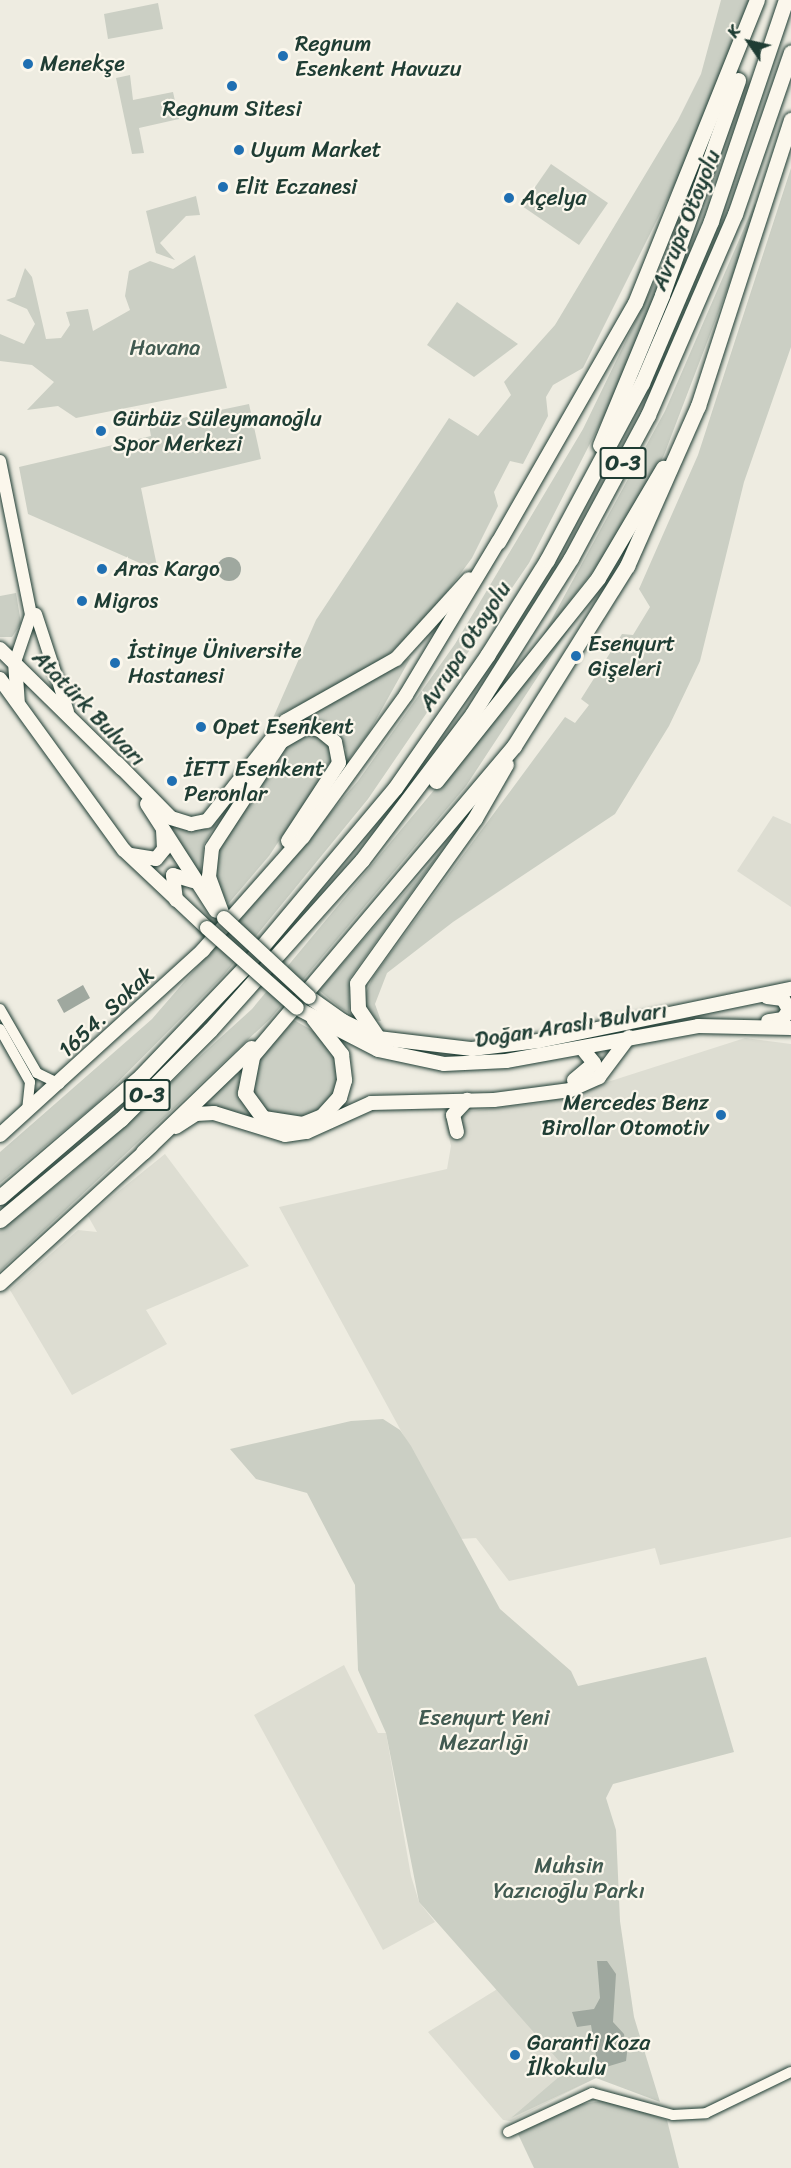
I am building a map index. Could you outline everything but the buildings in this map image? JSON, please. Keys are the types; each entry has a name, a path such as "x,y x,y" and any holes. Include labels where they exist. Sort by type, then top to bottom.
{"highway":[{"path":"498,542 631,312 757,0"},
{"path":"573,514 698,200 762,0"},
{"name":"Avrupa Otoyolu","path":"0,1197 141,1076 243,969 363,829 488,654 573,514 642,383 692,269 786,0"},
{"name":"Avrupa Otoyolu","path":"0,1220 160,1083 381,836 514,650 626,457 718,255 791,52"},
{"path":"378,1038 358,1008 357,983 482,808 514,746 627,566 698,406 770,191 791,120"},
{"path":"770,191 791,144"},
{"path":"381,836 433,785 598,578 698,406"},
{"path":"313,1018 341,1054 343,1090 322,1116 282,1125 255,1111 244,1084 252,1056 514,746"},
{"path":"143,1152 291,1012"}],"main road":[{"path":"0,461 3,486 44,648 68,712"},
{"path":"12,516 32,615 20,642 15,662 18,703"},
{"path":"117,763 171,818 190,824 207,820 286,721 380,671 410,648 498,542"},
{"path":"230,916 366,755 498,542"},
{"path":"0,644 20,642"},
{"name":"Atatürk Bulvarı","path":"0,649 68,712 117,763 161,823 193,881 309,997"},
{"name":"Atatürk Bulvarı","path":"0,679 124,850 207,928 291,1012"},
{"path":"320,730 340,752 333,778 230,916 209,878 212,848 281,742 293,732 320,730"},
{"path":"124,850 142,860 156,859 165,843 161,823"},
{"path":"178,903 173,875 193,881"},
{"name":"1654. Sokak","path":"0,1135 60,1084 230,916"},
{"name":"Doğan Araslı Bulvarı","path":"309,997 342,1021 378,1038 436,1047 502,1047 791,989"},
{"path":"698,1026 779,1021 788,1015 783,999 760,997"},
{"name":"Doğan Araslı Bulvarı","path":"291,1012 313,1018 378,1050 444,1064 587,1052 629,1037 698,1026 791,1028"},
{"path":"0,1284 143,1152 187,1118 205,1113 285,1135 307,1132 371,1103 476,1101 570,1090 610,1065 629,1037"},
{"path":"460,1102 580,1078 593,1066 587,1052"},
{"path":"587,1052 610,1065"},
{"path":"460,1102 453,1115 457,1132 476,1101"}],"street":[{"path":"0,1009 37,1073 60,1084"},
{"path":"0,1029 30,1082 26,1113"},
{"path":"508,2132 592,2093 673,2115 706,2112 791,2072"}],"shaded area":[{"path":"224,557 234,557 241,564 241,574 234,581 224,581 217,574 217,564"},
{"path":"773,816 791,824 791,907 737,871"},
{"path":"83,985 90,998 64,1013 57,1000"},
{"path":"745,1038 791,1044 791,1537 660,1565 655,1548 509,1581 476,1538 460,1539 279,1207 447,1169 451,1146 444,1114 542,1103"},
{"path":"165,1154 249,1266 146,1310 167,1344 72,1395 10,1290 78,1230 97,1232 88,1216"},
{"path":"344,1665 378,1733 386,1733 411,1876 419,1902 435,1922 383,1950 254,1715"},
{"path":"597,1961 607,1961 616,1974 613,2022 624,2034 627,2053 626,2061 606,2067 597,2061 591,2025 577,2027 572,2012 594,2009 600,1998"},
{"name":"Garanti Koza İlkokulu","path":"487,1974 596,2078 511,2121 503,2120 428,2032 499,1988"}],"green space":[{"path":"721,0 749,0 685,164 583,368 553,385 546,397 548,416 523,464 510,461 494,492 498,506 472,558 423,624 374,667 273,718 316,620 449,418 478,436 511,395 504,382 555,325 678,120 701,74"},
{"path":"158,3 163,29 108,39 104,14"},
{"path":"130,75 133,100 173,92 179,119 139,128 144,153 132,154 116,78"},
{"path":"551,164 608,203 579,245 522,206"},
{"path":"791,168 791,347 744,482 700,661 669,726 615,814 453,922 387,973 375,1004 381,1021 373,1020 363,999 373,977 565,717 575,723 589,705 581,699 622,634 633,635 650,607 639,589 698,455"},
{"path":"196,196 200,215 186,216 160,243 175,260 156,253 146,211"},
{"path":"755,203 756,214 664,455 628,526 542,637 665,411"},
{"path":"684,221 622,381 529,563 368,799 223,976 94,1106 0,1183 0,1152 152,1019 358,781 455,644 583,429"},
{"name":"Havana","path":"195,255 227,388 76,418 58,406 27,410 54,382 32,365 0,361 0,334 24,344 35,324 27,309 6,300 15,297 25,268 32,277 46,339 61,338 70,325 66,312 88,309 93,331 130,310 125,296 129,271 150,261 173,269"},
{"path":"457,302 518,344 474,377 427,345"},
{"path":"249,404 261,459 141,488 158,571 28,514 19,467 151,436 149,425"},
{"path":"16,593 21,623 12,637 0,637 0,596"},
{"path":"573,623 466,786 270,1019 0,1271 0,1230 68,1176 252,1009"},
{"path":"411,657 368,734 343,767 346,750 338,735 303,717"},
{"path":"316,733 331,748 331,763 269,856 228,904 214,875 216,853 285,745 295,736"},
{"path":"216,824 204,844 200,877 171,826 190,831"},
{"path":"442,850 350,978 349,1013 339,1007 319,990"},
{"path":"294,1020 322,1036 335,1054 338,1083 329,1101 308,1117 266,1114 252,1096 254,1066"},
{"path":"235,1072 240,1074 240,1089 262,1122 200,1107"},
{"name":"Esenyurt Yeni Mezarlığı","path":"383,1419 400,1430 411,1446 500,1609 571,1671 578,1686 706,1657 734,1752 613,1784 606,1798 616,1830 620,1921 634,2017 660,2102 596,2078 511,2118 567,2070 419,1902 386,1733 358,1670 355,1585 307,1493 256,1479 230,1449 351,1421"},
{"path":"607,2100 667,2120 679,2168 534,2168 518,2134 576,2105"}],"place":[{"name":"Regnum Esenkent Havuzu","path":"283,56"},
{"name":"Menekşe","path":"28,64"},
{"name":"Regnum Sitesi","path":"232,86"},
{"name":"Uyum Market","path":"239,150"},
{"name":"Elit Eczanesi","path":"223,187"},
{"name":"Açelya","path":"509,198"},
{"name":"Gürbüz Süleymanoğlu Spor Merkezi","path":"101,431"},
{"name":"Aras Kargo","path":"102,569"},
{"name":"Migros","path":"82,601"},
{"name":"Esenyurt Gişeleri","path":"576,656"},
{"name":"İstinye Üniversite Hastanesi","path":"115,663"},
{"name":"Opet Esenkent","path":"201,727"},
{"name":"İETT Esenkent Peronlar","path":"172,781"},
{"name":"Mercedes Benz Birollar Otomotiv","path":"721,1115"},
{"name":"Garanti Koza İlkokulu","path":"515,2055"}],"park label":[{"name":"Muhsin Yazıcıoğlu Parkı","path":"569,1878"}]}
